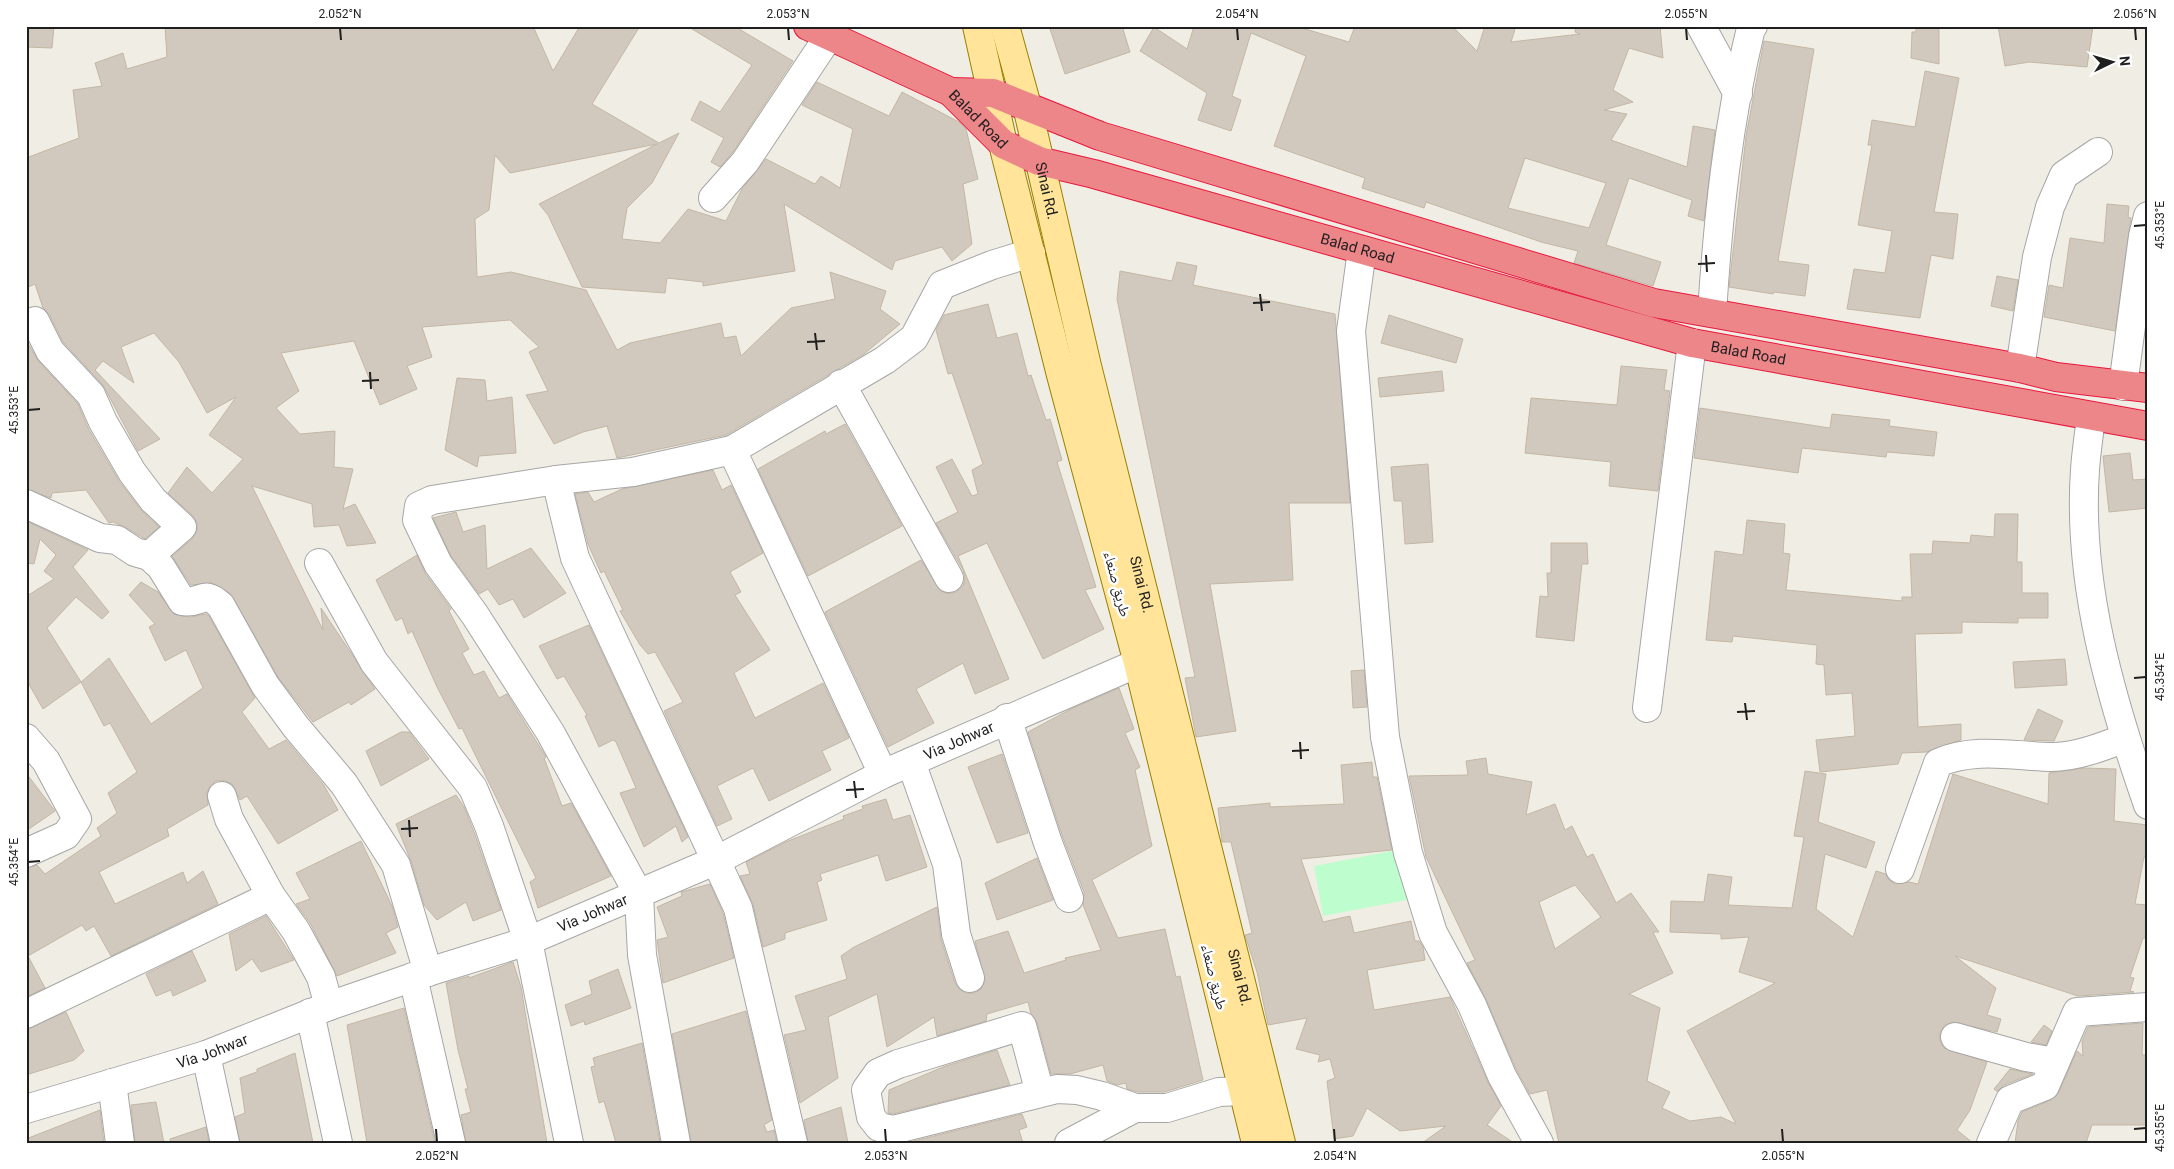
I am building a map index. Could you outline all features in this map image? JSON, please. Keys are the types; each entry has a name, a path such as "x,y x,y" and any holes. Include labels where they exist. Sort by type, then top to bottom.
{"highway":[{"path":"818,31 951,92"},
{"name":"Balad Road","path":"951,92 992,93 1100,136 1654,303 2020,368 2056,377 2135,387"},
{"name":"Balad Road","path":"951,92 1003,144 1039,161 1094,174 1692,343 2148,426"}],"main road":[{"name":"طريق صنعاء","path":"977,26 1003,144 1061,375 1138,663 1242,1091 1271,1142"},
{"name":"Sinai Rd.","path":"1005,26 1027,106 1271,1142"},
{"path":"1061,375 1087,366"}],"street":[{"path":"1701,26 1738,94"},
{"path":"1712,313 1717,235 1745,50 1753,26"},
{"path":"713,198 745,162 818,31"},
{"path":"2020,368 2037,257 2050,207 2064,175 2098,152"},
{"path":"2135,387 2143,236 2148,216"},
{"path":"1362,250 1351,331 1387,747 1408,853 1433,933 1472,1005 1502,1076 1539,1143"},
{"path":"676,1143 642,955 639,895 550,732 475,616 438,564 417,520 419,506 432,500 556,480 633,472 732,450 841,384 885,360 914,338 942,285 992,265 1031,253"},
{"path":"35,321 50,351 91,395 103,422 132,472 152,500 182,527 149,556"},
{"path":"1647,708 1692,343"},
{"path":"841,384 949,578"},
{"path":"2091,417 2085,471 2086,543 2096,627 2125,738 2148,805"},
{"path":"732,450 883,774"},
{"path":"556,480 575,558 738,908 794,1143"},
{"path":"26,504 100,538 117,540 135,552 149,556 161,567 182,601 189,602 207,596 213,598 221,606 265,685 296,727 344,784 368,820 396,865 420,974 451,1143"},
{"path":"319,563 374,662 473,788 489,826 528,941 568,1143"},
{"name":"Via Johwar","path":"26,1109 206,1055 320,1010 420,974 528,941 717,860 883,774 1007,718 1138,663"},
{"path":"1007,718 1048,844 1069,898"},
{"path":"26,738 46,761 77,819 66,835 26,853"},
{"path":"1900,869 1938,763 1965,754 2052,757 2073,755 2125,738"},
{"path":"911,762 947,864 956,934 970,978"},
{"path":"222,796 229,819 271,896 296,931 321,977 320,1010 338,1143"},
{"path":"26,1014 271,896"},
{"path":"1991,1143 2010,1100 2045,1086 2077,1012 2148,1007"},
{"path":"1040,1093 1022,1026 898,1064 878,1073 866,1090 871,1117 879,1127 893,1130 1057,1089 1076,1090 1135,1108 1167,1108 1219,1092 1242,1091"},
{"path":"1955,1037 2026,1057 2055,1062"},
{"path":"206,1055 225,1143"},
{"path":"112,1082 120,1143"},
{"path":"1069,1143 1135,1108"}],"green space":[{"path":"1397,850 1407,900 1323,916 1314,866"}],"building":[{"path":"26,26 54,26 52,48 26,47"},
{"path":"165,26 533,26 553,71 580,26 640,26 592,104 659,143 679,133 652,183 627,208 622,239 660,243 688,209 726,221 742,189 766,159 815,184 821,176 840,188 853,129 802,105 817,82 889,116 902,92 959,122 966,129 978,179 963,184 972,244 952,261 942,247 895,261 892,270 784,204 795,271 703,286 703,282 667,278 665,293 582,287 548,215 539,204 657,144 510,173 495,155 489,210 475,219 477,277 511,272 586,290 617,350 630,343 721,323 724,338 736,336 741,356 791,308 835,299 830,272 886,291 880,309 900,324 864,354 726,435 617,458 607,426 583,432 554,444 526,395 548,391 529,352 539,347 510,320 422,327 432,357 407,366 417,389 380,405 354,341 281,353 299,391 276,408 300,434 335,431 334,467 353,469 343,509 355,504 376,543 347,546 339,525 314,527 312,504 252,486 323,630 321,608 375,689 351,705 349,702 313,722 278,677 231,594 212,583 191,585 172,556 192,539 197,531 197,523 193,516 168,493 187,467 212,493 243,459 209,435 236,397 207,413 179,362 154,333 121,347 134,383 103,361 95,370 160,439 138,451 103,385 63,342 49,314 43,308 35,284 26,288 26,158 79,138 73,90 102,86 95,63 123,53 127,69 167,57"},
{"path":"687,26 734,26 793,61 733,152 720,167 711,162 724,138 691,120 700,101 720,112 752,65"},
{"path":"1049,26 1122,26 1130,52 1065,74"},
{"path":"1194,26 1295,26 1349,42 1355,26 1452,26 1477,51 1485,26 1516,26 1511,42 1580,34 1575,32 1576,26 1660,26 1663,58 1629,48 1613,90 1633,102 1604,110 1627,114 1611,140 1687,167 1693,126 1715,130 1704,221 1688,216 1692,200 1629,178 1606,245 1661,262 1653,286 1574,263 1578,251 1541,242 1426,202 1424,208 1362,188 1365,178 1274,146 1306,56 1251,33 1232,96 1241,100 1231,131 1198,120 1207,93 1140,51 1154,27 1187,49","holes":["1525,158 1606,183 1589,228 1508,208"]},
{"path":"1916,26 1939,26 1939,64 1911,58 1912,32 1916,32"},
{"path":"1998,26 2093,26 2087,67 2029,62 2005,66"},
{"path":"1764,41 1814,49 1778,261 1809,265 1805,296 1774,292 1773,294 1729,287 1746,136"},
{"path":"1925,71 1959,78 1934,212 1958,214 1953,259 1931,255 1920,318 1847,309 1854,269 1885,273 1892,231 1858,225 1872,145 1868,145 1872,120 1915,127"},
{"path":"2107,204 2129,206 2128,217 2131,218 2115,331 2044,317 2049,285 2063,288 2070,238 2104,243"},
{"path":"1177,262 1197,266 1193,285 1335,314 1350,503 1289,503 1293,580 1210,584 1236,731 1196,737 1185,678 1195,677 1117,299 1120,271 1172,281"},
{"path":"1997,276 2018,280 2013,311 1991,306"},
{"path":"988,304 997,338 1017,333 1028,376 1031,375 1046,420 1050,419 1062,460 1057,462 1096,587 1085,590 1104,629 1043,659 987,543 958,556 1009,679 975,694 963,663 916,689 934,723 888,747 825,612 921,560 941,591 948,594 956,592 963,586 965,578 963,570 936,523 958,512 936,467 952,459 972,496 978,494 972,470 983,464 952,373 948,374 936,330 944,315"},
{"path":"1389,315 1463,339 1456,363 1381,343"},
{"path":"26,340 39,362 78,404 89,430 119,481 141,510 159,527 145,539 125,527 113,522 109,523 86,490 52,493 51,498 26,489"},
{"path":"1621,366 1667,370 1664,390 1670,391 1658,491 1609,486 1611,462 1525,453 1531,398 1617,405"},
{"path":"1442,371 1444,391 1380,397 1378,378"},
{"path":"457,378 485,380 487,401 512,397 516,453 479,456 477,467 445,450"},
{"path":"1700,408 1830,428 1832,414 1890,420 1889,426 1937,432 1934,456 1887,452 1886,457 1802,448 1798,473 1694,458"},
{"path":"845,424 902,526 808,576 758,469 825,431 826,434"},
{"path":"2130,453 2133,480 2148,479 2148,508 2109,512 2103,456"},
{"path":"1428,464 1433,542 1405,544 1402,501 1394,501 1391,467"},
{"path":"713,470 722,490 731,485 763,553 730,572 741,592 735,595 770,650 734,673 755,718 823,683 849,738 822,751 831,770 769,801 753,768 717,786 732,819 717,826 664,711 683,702 655,652 648,654 640,645 620,611 623,610 604,571 601,573 588,544 575,494 588,492 594,502 622,489"},
{"path":"456,512 463,532 485,525 487,569 531,548 566,593 524,618 513,599 499,605 488,589 479,594 451,556 433,518"},
{"path":"1995,514 2018,514 2017,562 2022,562 2022,593 2048,593 2048,618 2018,618 2018,623 1962,622 1962,633 1915,634 1918,727 1961,724 1961,740 1927,752 1902,753 1898,764 1820,772 1816,740 1855,736 1852,693 1826,695 1824,665 1816,664 1817,645 1733,636 1732,642 1706,640 1715,551 1743,555 1747,520 1785,524 1783,553 1790,554 1786,590 1902,601 1902,597 1912,597 1910,554 1932,554 1933,541 1970,543 1971,535 1994,537"},
{"path":"26,521 88,550 73,567 109,612 102,619 76,597 47,628 81,682 43,709 26,679 26,594 27,596 54,579 44,571 56,555 40,539 34,564 26,563"},
{"path":"1551,543 1587,543 1588,564 1582,564 1574,641 1536,637 1540,596 1548,597 1547,573 1551,573"},
{"path":"417,555 425,573 451,609 449,611 469,649 462,653 474,675 484,671 499,698 507,694 546,757 544,758 562,806 571,803 611,876 538,908 530,882 536,878 462,728 459,729 437,687 412,631 408,634 402,618 396,621 376,580"},
{"path":"141,582 158,592 174,614 190,617 206,614 209,616 255,698 242,712 269,749 286,740 323,784 338,810 278,844 247,796 240,800 232,784 225,781 217,781 211,785 207,792 208,805 167,829 169,836 99,872 115,904 183,872 187,883 203,871 218,904 111,956 94,926 86,931 82,925 28,956 45,988 26,997 26,868 37,865 45,874 101,836 97,828 117,813 108,793 137,772 110,723 104,726 81,682 109,658 151,724 203,688 186,650 165,661 149,627 155,624 129,595"},
{"path":"589,625 688,837 682,842 676,826 644,847 620,793 636,788 616,742 613,740 599,747 585,716 587,715 564,676 557,679 539,646"},
{"path":"2065,659 2067,685 2015,688 2013,662"},
{"path":"1364,670 1367,707 1353,708 1351,671"},
{"path":"1119,688 1134,729 1125,733 1140,767 1135,770 1152,846 1092,880 1118,938 1165,929 1176,977 1180,976 1203,1080 1164,1092 1138,1092 1127,1089 1126,1083 1117,1085 1107,1081 1103,1065 1070,1074 1051,1074 1037,1022 1031,1014 1028,1002 987,1014 986,1021 937,1036 934,1017 887,1047 877,994 828,1017 838,1078 800,1103 784,1035 806,1030 795,996 847,979 841,956 854,947 937,907 941,939 955,983 960,990 967,993 975,993 981,989 985,981 975,941 1008,931 1024,973 1066,960 1065,958 1101,950 1083,905 1084,892 1063,838 1028,732 1071,709"},
{"path":"2038,709 2063,721 2054,741 2024,740"},
{"path":"401,732 409,732 429,759 381,786 366,751"},
{"path":"1002,754 1028,833 997,843 968,767"},
{"path":"1486,758 1488,774 1532,782 1526,815 1555,804 1565,830 1572,826 1587,857 1593,854 1616,903 1631,893 1659,932 1653,932 1673,973 1629,994 1660,1008 1647,1081 1670,1092 1662,1108 1690,1121 1721,1117 1736,1124 1687,1031 1775,983 1739,972 1749,937 1721,939 1721,934 1670,932 1671,901 1704,902 1708,874 1732,877 1728,905 1792,908 1804,837 1794,836 1805,771 1826,774 1818,822 1875,842 1866,868 1825,854 1816,909 1853,937 1876,871 1886,874 1888,879 1895,884 1909,882 1918,884 1953,774 2048,804 2049,773 2084,768 2116,769 2114,821 2148,825 2148,858 2144,857 2135,904 2148,905 2148,938 2143,938 2130,977 2134,978 2130,991 2134,992 2078,996 1955,956 1996,988 1987,1015 2001,1019 1997,1032 1952,1022 1944,1026 1940,1033 1940,1041 1944,1048 1987,1062 1970,1110 1957,1130 1973,1143 1559,1143 1547,1090 1530,1094 1516,1069 1486,999 1467,963 1475,960 1426,857 1409,776 1468,775 1466,761","holes":["1575,885 1601,917 1555,949 1539,902"]},
{"path":"1372,762 1373,777 1377,777 1392,850 1301,859 1323,922 1350,916 1354,933 1411,921 1415,941 1419,941 1423,947 1425,960 1367,970 1374,1010 1450,997 1488,1082 1501,1106 1487,1125 1514,1143 1422,1143 1446,1126 1400,1131 1367,1108 1353,1136 1334,1139 1327,1081 1335,1078 1330,1059 1318,1062 1320,1055 1296,1049 1307,1018 1268,1025 1257,972 1245,935 1252,933 1231,842 1222,842 1218,808 1270,803 1270,807 1344,804 1341,765"},
{"path":"26,773 55,811 26,831"},
{"path":"456,795 464,807 474,832 501,910 473,921 466,902 437,920 424,905 411,861 396,824"},
{"path":"886,799 893,820 910,815 927,867 886,881 878,855 820,874 822,880 817,882 827,920 785,933 785,939 763,947 753,904 740,876 750,874 746,862 788,841 844,819 843,816 863,809 862,806"},
{"path":"361,841 392,906 398,927 386,933 396,953 337,976 310,923 296,904 310,899 296,873"},
{"path":"1037,858 1053,900 997,920 985,883"},
{"path":"710,884 723,913 734,958 663,983 657,940 668,937 657,907 682,896 681,892"},
{"path":"266,916 294,960 261,972 252,959 236,971 229,934"},
{"path":"192,951 206,981 173,996 171,990 156,996 146,974"},
{"path":"513,962 521,987 547,1143 466,1143 461,1115 471,1112 465,1089 468,1089 458,1050 446,983 469,976 469,978"},
{"path":"618,969 631,1008 585,1025 584,1021 571,1026 565,1005 592,994 589,981"},
{"path":"404,1008 435,1143 367,1143 347,1025"},
{"path":"746,1011 772,1120 764,1125 767,1132 774,1130 777,1143 691,1143 672,1034"},
{"path":"66,1012 84,1051 74,1060 26,1075 26,1029"},
{"path":"2143,1023 2142,1055 2148,1055 2148,1125 2092,1125 2086,1143 2015,1143 2018,1121 2022,1112 2051,1100 2059,1092 2077,1051 2083,1056 2082,1041 2088,1027"},
{"path":"2044,1025 2052,1031 2046,1045 2031,1042"},
{"path":"642,1043 660,1143 616,1143 604,1101 599,1103 591,1067 595,1066 593,1058"},
{"path":"997,1050 1010,1085 893,1114 888,1113 889,1090 943,1067"},
{"path":"295,1053 313,1143 240,1143 235,1117 245,1113 240,1078 257,1072 257,1069"},
{"path":"2010,1069 2033,1074 2004,1085 1998,1092 1994,1089"},
{"path":"156,1102 164,1143 135,1143 131,1105"},
{"path":"841,1107 848,1143 808,1143 804,1120"},
{"path":"100,1110 104,1143 26,1143 26,1139"},
{"path":"1022,1114 1027,1127 1019,1130 1023,1143 906,1143"},
{"path":"206,1127 209,1143 171,1143 170,1139"}]}
